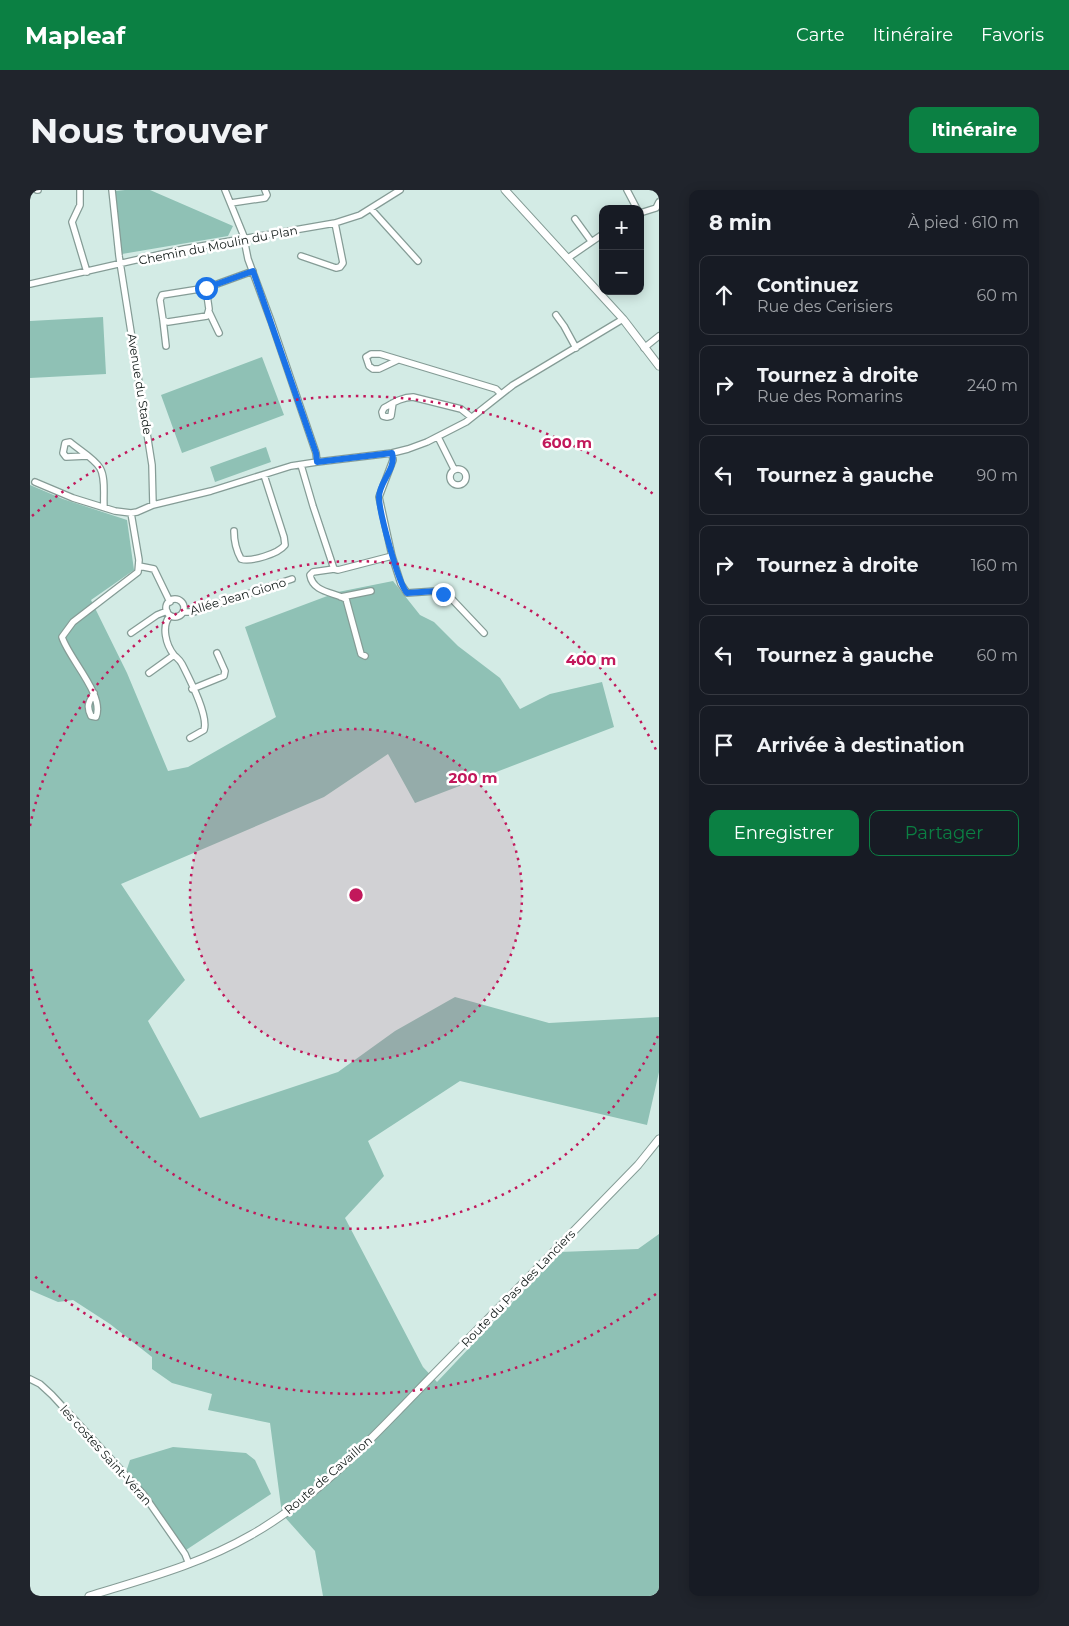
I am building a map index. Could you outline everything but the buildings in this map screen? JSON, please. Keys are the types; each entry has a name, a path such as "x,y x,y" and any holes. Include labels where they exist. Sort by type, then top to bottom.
{"main road":[{"path":"505,190 623,319 659,366"},
{"name":"Route du Pas des Lanciers","path":"375,1434 638,1165 659,1139"},
{"name":"Route de Cavaillon","path":"89,1596 189,1564 235,1544 282,1516 317,1488 375,1434"}],"street":[{"path":"80,190 80,205 72,222 87,272"},
{"name":"Avenue du Stade","path":"112,190 121,264 152,465 153,505"},
{"path":"225,190 244,239 253,271 316,453 317,462"},
{"path":"231,203 265,198 267,195 265,190"},
{"name":"Chemin du Moulin du Plan","path":"30,284 184,249 335,222 360,215 400,190"},
{"path":"627,190 635,205"},
{"path":"644,212 656,208 659,202"},
{"path":"371,209 418,261"},
{"path":"575,219 591,241"},
{"path":"301,256 336,268 340,267 343,263 335,222"},
{"path":"568,258 599,236"},
{"path":"166,346 160,300 162,295 206,288 253,271"},
{"path":"206,288 209,312 219,333"},
{"path":"163,320 168,322 204,318 209,312"},
{"path":"556,315 576,348"},
{"path":"35,482 73,498 131,513 153,505 211,491 301,465 392,453 408,449 438,437 471,417 500,393 623,319"},
{"path":"644,348 659,336"},
{"path":"398,360 379,369 373,369 369,366 366,357 371,354 380,354 496,389 500,393"},
{"path":"393,403 413,397 460,409 471,417"},
{"path":"438,437 454,469"},
{"path":"392,453 393,460 379,498 392,556 401,584 407,593 436,591 449,596 484,633"},
{"path":"87,456 95,462 101,471 104,507"},
{"path":"301,465 334,569"},
{"path":"234,531 234,540 239,556 244,560 280,550 284,545 284,537 264,475"},
{"path":"94,693 67,650 62,638 73,622 138,572 139,566 131,513"},
{"path":"365,656 361,654 346,599 316,586 310,577 311,573 338,570 392,556"},
{"path":"139,566 154,569 170,602"},
{"name":"Allée Jean Giono","path":"184,612 194,612 292,579"},
{"path":"341,597 371,591"},
{"path":"131,633 157,615 168,613 178,617 184,612 184,606 181,601 176,600 166,606 168,613 164,627 174,655 181,662 206,723 204,730 190,738"},
{"path":"192,688 224,676 225,671 218,653"},
{"path":"149,673 174,655"},
{"name":"les costes Saint-Véran","path":"30,1379 40,1384 52,1395 144,1495 185,1554 189,1564"}],"green space":[{"path":"150,190 233,226 228,236 122,254 115,191"},
{"path":"103,317 106,374 30,378 30,321"},
{"path":"262,357 284,415 182,453 161,395"},
{"path":"266,447 271,462 215,482 210,467"},
{"path":"30,485 63,499 127,520 134,570 91,600 127,673 168,771 188,767 276,717 245,627 338,592 393,581 420,615 434,622 458,646 500,678 520,709 550,694 602,682 614,727 415,803 388,754 324,797 121,884 185,980 148,1021 200,1118 338,1072 395,1031 455,997 549,1023 659,1017 659,1072 647,1125 460,1081 368,1141 384,1176 345,1218 423,1367 437,1382 560,1252 638,1249 659,1234 659,1596 323,1596 315,1551 282,1514 270,1423 208,1410 212,1394 172,1383 152,1369 152,1357 110,1324 73,1300 58,1302 30,1290"},
{"path":"173,1447 246,1453 255,1460 271,1494 186,1550 151,1499 126,1472 130,1460"}],"route":[{"path":"206,288 253,271 272,321 316,453 317,462 392,453 393,460 379,498 392,556 401,584 407,593 436,591 443,594"}]}
